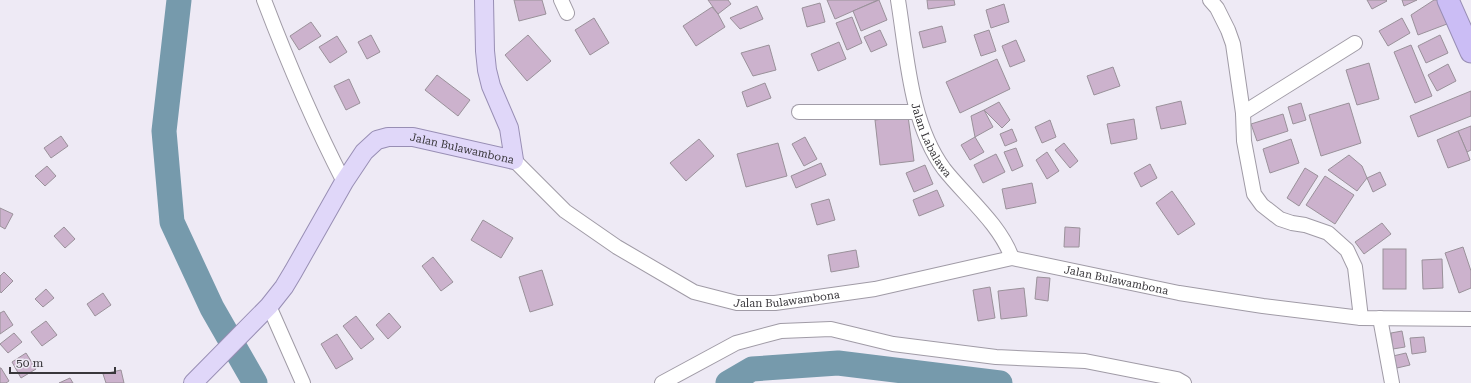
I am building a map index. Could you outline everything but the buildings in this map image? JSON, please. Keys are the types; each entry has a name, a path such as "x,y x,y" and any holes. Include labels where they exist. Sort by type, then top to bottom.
{"highway":[{"path":"1448,0 1471,52"}],"main road":[{"path":"484,0 487,70 491,86 509,128 514,160"},
{"name":"Jalan Bulawambona","path":"193,383 214,364 269,306 293,272 344,182 364,152 377,140 388,137 413,137 514,160"}],"street":[{"path":"264,0 294,78 344,182"},
{"path":"561,0 567,13"},
{"name":"Jalan Labalawa","path":"898,0 910,78 917,112 927,139 944,168 996,230 1009,249 1012,258"},
{"path":"1210,0 1220,13 1228,30 1232,44 1243,113 1244,141 1254,194 1262,205 1280,219 1305,225 1328,233 1347,250 1355,267 1361,318"},
{"path":"1243,113 1355,43"},
{"path":"799,112 917,112"},
{"name":"Jalan Bulawambona","path":"514,160 565,211 617,247 694,292 737,303 774,303 874,289 1012,258 1179,293 1263,306 1361,318 1471,319"},
{"path":"269,306 304,383"},
{"path":"1380,318 1392,383"},
{"path":"662,383 736,343 781,331 831,329 893,344 996,357 1085,361 1176,379 1184,383"}],"waterway":[{"path":"179,0 164,131 172,222 212,308 255,383"},
{"path":"728,383 752,369 838,363 1000,383"}]}
